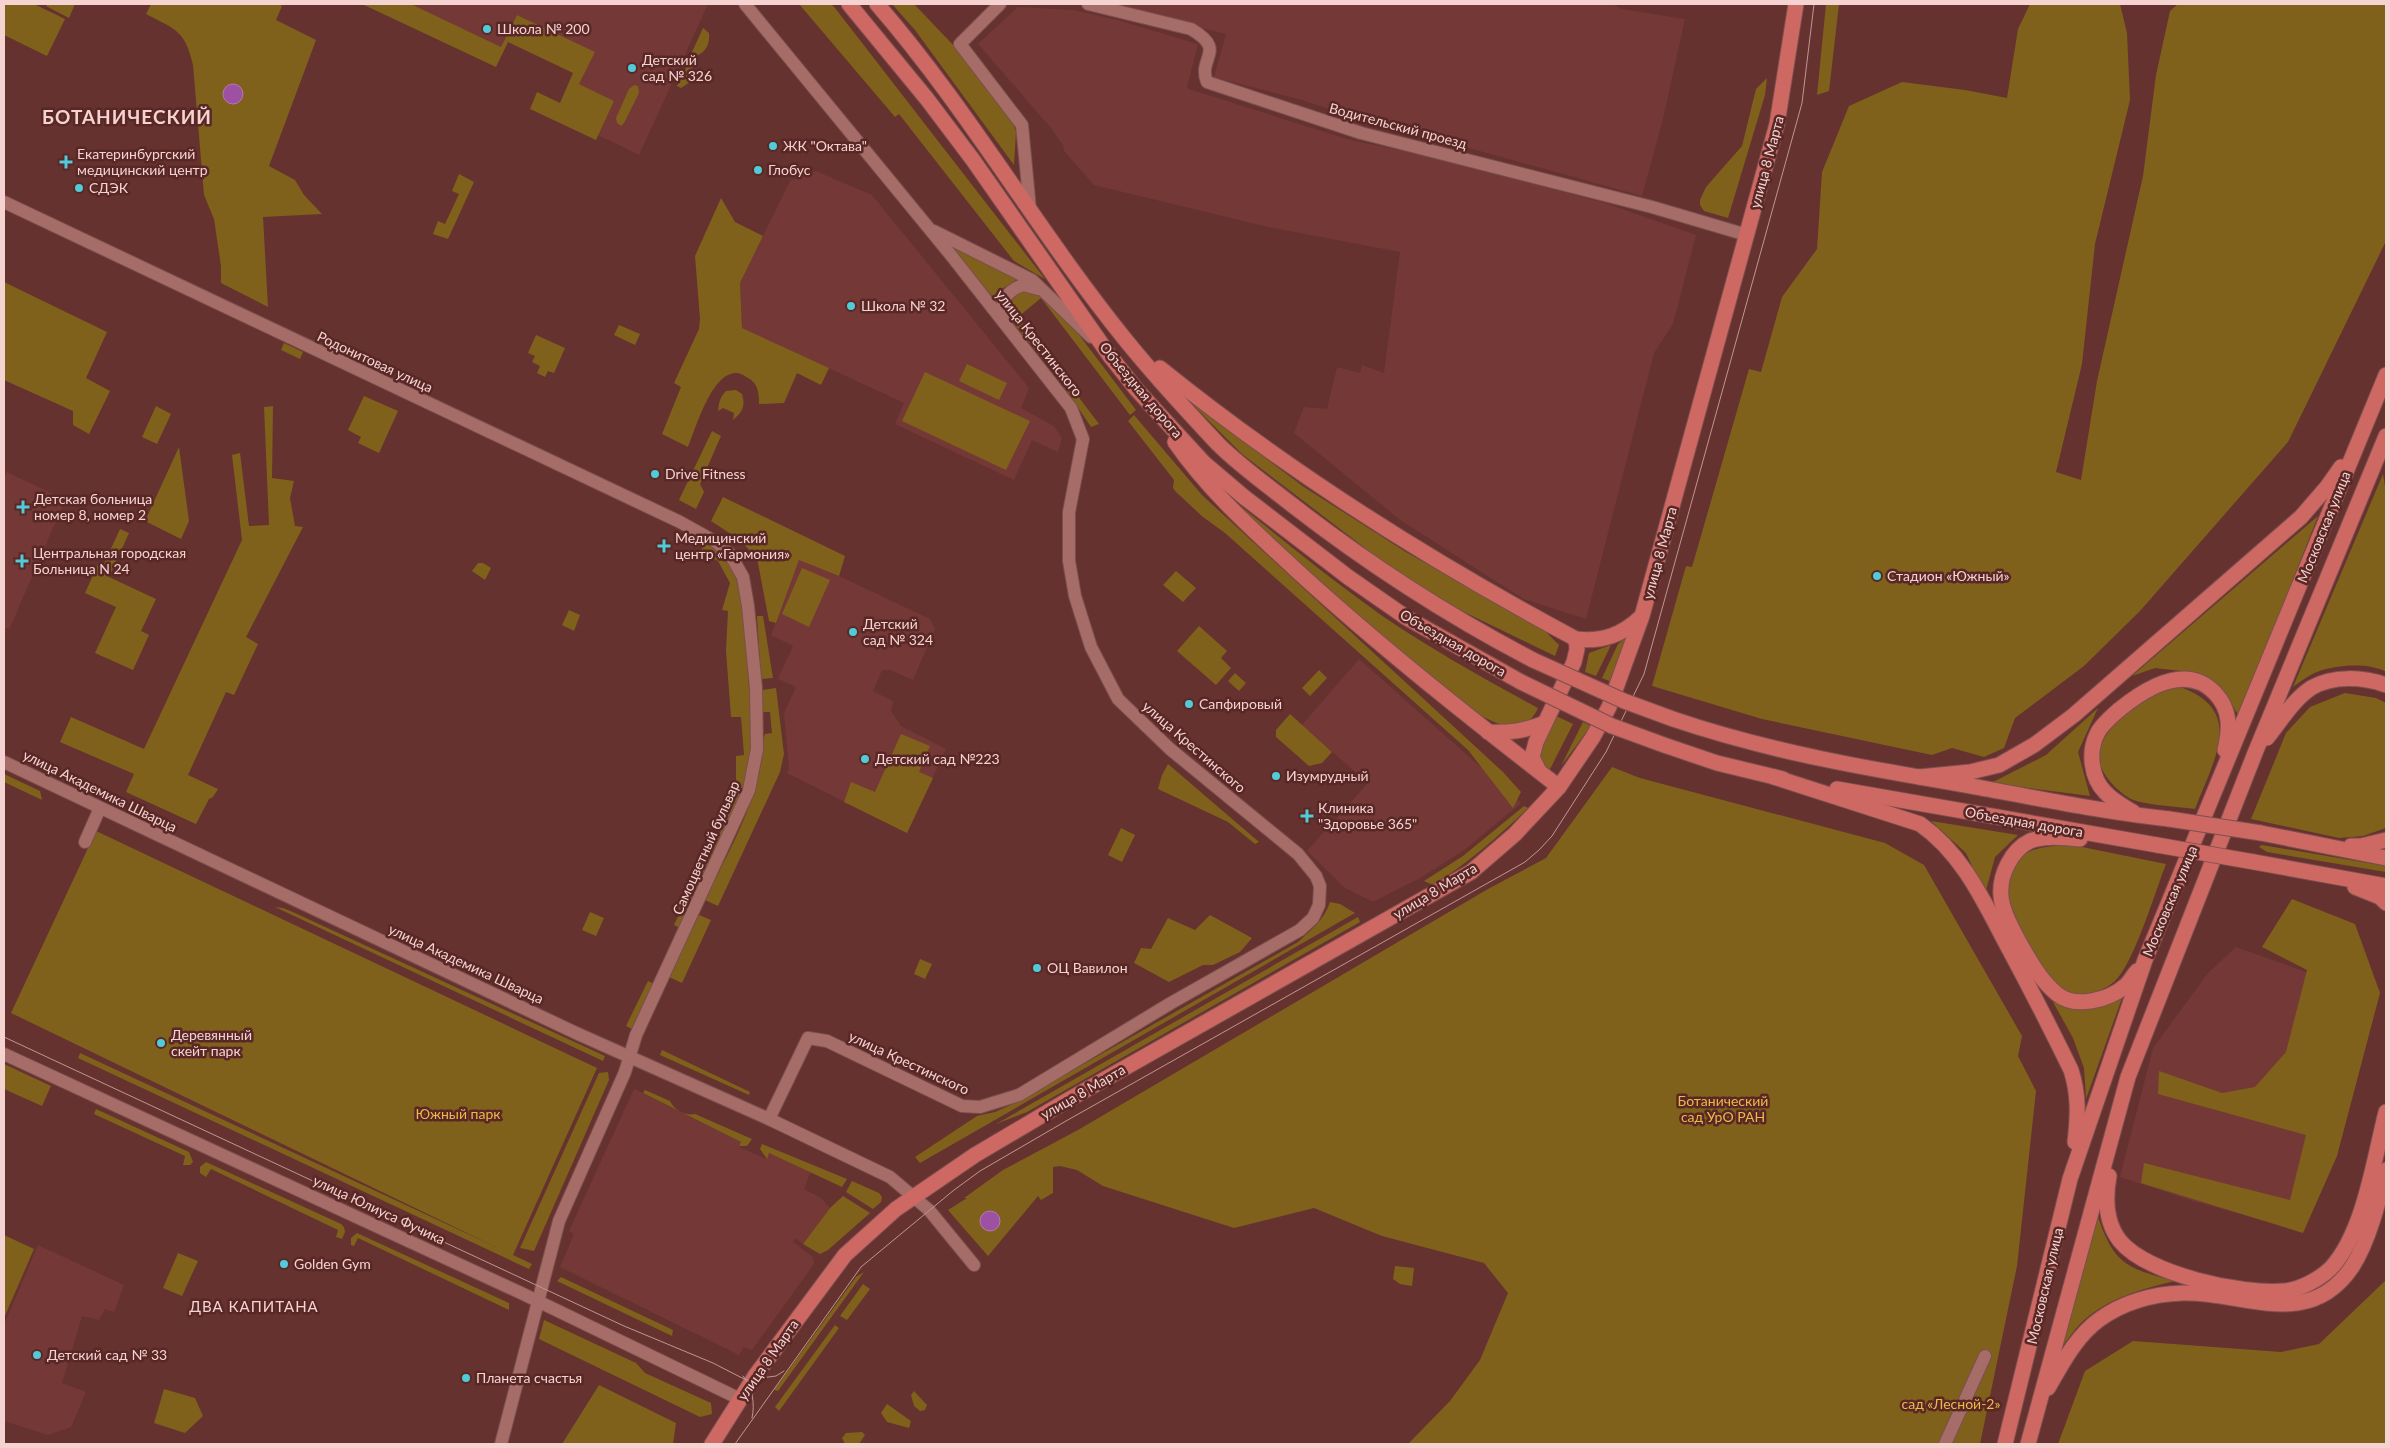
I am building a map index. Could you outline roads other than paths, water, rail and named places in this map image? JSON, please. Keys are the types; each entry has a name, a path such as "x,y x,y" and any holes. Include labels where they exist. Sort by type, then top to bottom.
{"main road":[{"name":"Объездная дорога","path":"849,4 905,71 973,160 1110,356 1137,390 1204,463 1298,539 1407,618 1521,682 1596,718 1664,746 1718,763 1774,777 2386,886"},
{"name":"Объездная дорога","path":"877,4 939,82 1125,340 1219,445 1315,522 1424,598 1480,632 1533,660 1615,697 1725,736 1781,750 1919,777 2141,816 2261,833 2386,858"},
{"name":"улица 8 Марта","path":"712,1444 740,1398 845,1255 870,1231 913,1196 975,1155 1060,1105 1471,872 1515,834 1559,787 1593,737 1609,707 1642,616 1783,100 1796,4"},
{"path":"1125,340 1230,422 1418,551 1576,639 1598,640 1621,634 1642,616"},
{"name":"Московская улица","path":"2005,1444 2070,1179 2145,960 2386,375"},
{"path":"1137,390 1191,466 1250,527 1328,599 1488,732 1559,787"},
{"name":"Московская улица","path":"2028,1444 2121,1103 2145,1031 2255,753 2386,436"},
{"path":"1919,777 1970,772 1999,765 2034,745 2074,715 2301,518 2327,487 2359,441"},
{"path":"1539,771 1532,757 1545,723 1574,662 1577,649 1576,639"},
{"path":"2255,753 2298,700 2310,689 2321,684 2359,677 2386,685"},
{"path":"2141,816 2113,800 2104,791 2097,781 2092,755 2096,735 2102,727 2128,703 2154,686 2179,679 2193,680 2211,688 2221,699 2228,714 2229,732 2223,774"},
{"path":"1488,732 1510,733 1545,723"},
{"path":"1774,777 1920,824 1936,835 1958,860 1977,890 2071,1070 2079,1109 2070,1179"},
{"path":"2127,839 2044,838 2031,841 2016,852 2010,861 2003,875 2001,896 2006,915 2032,966 2043,981 2059,996 2085,1002 2112,994 2126,985 2145,960"},
{"path":"2329,846 2361,846 2386,840"},
{"path":"2319,875 2380,897 2386,903"},
{"path":"2121,1103 2106,1192 2107,1213 2120,1240 2142,1260 2172,1273 2220,1285 2259,1291 2285,1291 2308,1284 2329,1270 2344,1252 2357,1223 2386,1112"},
{"path":"2038,1407 2066,1358 2082,1336 2099,1320 2117,1308 2144,1298 2183,1293 2260,1304 2286,1304 2307,1302 2328,1291 2352,1267 2381,1192 2386,1170"}],"street":[{"name":"улица Крестинского","path":"745,4 930,228 1071,408 1083,440 1069,512 1069,561 1075,596 1091,647 1118,699 1170,749 1298,854 1320,886 1319,905 1313,918 1300,930 1171,1003 1019,1095 980,1107 962,1106 826,1041 808,1038 769,1119"},
{"path":"1000,4 960,44 1022,125 1030,210"},
{"name":"Водительский проезд","path":"1088,4 1191,29 1206,38 1210,47 1205,76 1207,82 1361,134 1652,207 1747,235"},
{"name":"Родонитовая улица","path":"4,202 640,502 716,542 730,554"},
{"path":"930,228 1032,280 1110,356"},
{"path":"1004,323 1001,308 1003,300 1017,287 1023,285 1031,286 1047,293"},
{"name":"Самоцветный бульвар","path":"501,1444 559,1221 625,1072 636,1035 742,806 754,771 757,748 756,688 748,606 743,577 730,554"},
{"name":"улица Академика Шварца","path":"4,762 576,1033 769,1119 896,1180 929,1210 974,1265"},
{"path":"84,842 100,808"},
{"name":"улица Юлиуса Фучика","path":"4,1054 206,1145 537,1300 740,1398"},
{"path":"1945,1444 1985,1356"}],"tram line":[{"path":"735,1444 861,1267 954,1190 980,1171 1066,1121 1525,862 1552,836 1606,752 1644,674 1802,103 1814,4"},
{"path":"4,1037 624,1326 713,1363 746,1380 776,1376 784,1371"},
{"path":"743,1376 752,1396 752,1418"}],"place":[{"name":"Школа № 200","path":"487,29"},
{"name":"Детский сад № 326","path":"632,68"},
{"name":"ЖК \"Октава\"","path":"773,146"},
{"name":"Екатеринбургский медицинский центр","path":"66,162"},
{"name":"Глобус","path":"758,170"},
{"name":"СДЭК","path":"79,188"},
{"name":"Школа № 32","path":"851,306"},
{"name":"Drive Fitness","path":"655,474"},
{"name":"Детская больница номер 8, номер 2","path":"23,507"},
{"name":"Медицинский центр «Гармония»","path":"664,546"},
{"name":"Центральная городская Больница N 24","path":"22,561"},
{"name":"Стадион «Южный»","path":"1877,576"},
{"name":"Детский сад № 324","path":"853,632"},
{"name":"Сапфировый","path":"1189,704"},
{"name":"Детский сад №223","path":"865,759"},
{"name":"Изумрудный","path":"1276,776"},
{"name":"Клиника \"Здоровье 365\"","path":"1307,816"},
{"name":"ОЦ Вавилон","path":"1037,968"},
{"name":"Деревянный скейт парк","path":"161,1043"},
{"name":"Golden Gym","path":"284,1264"},
{"name":"Детский сад № 33","path":"37,1355"},
{"name":"Планета счастья","path":"466,1378"}],"district":[{"name":"БОТАНИЧЕСКИЙ","path":"127,117"},
{"name":"ДВА КАПИТАНА","path":"254,1307"}],"park label":[{"name":"Ботанический сад УрО РАН","path":"1723,1110"},
{"name":"Южный парк","path":"458,1114"},
{"name":"сад «Лесной-2»","path":"1951,1404"}]}
